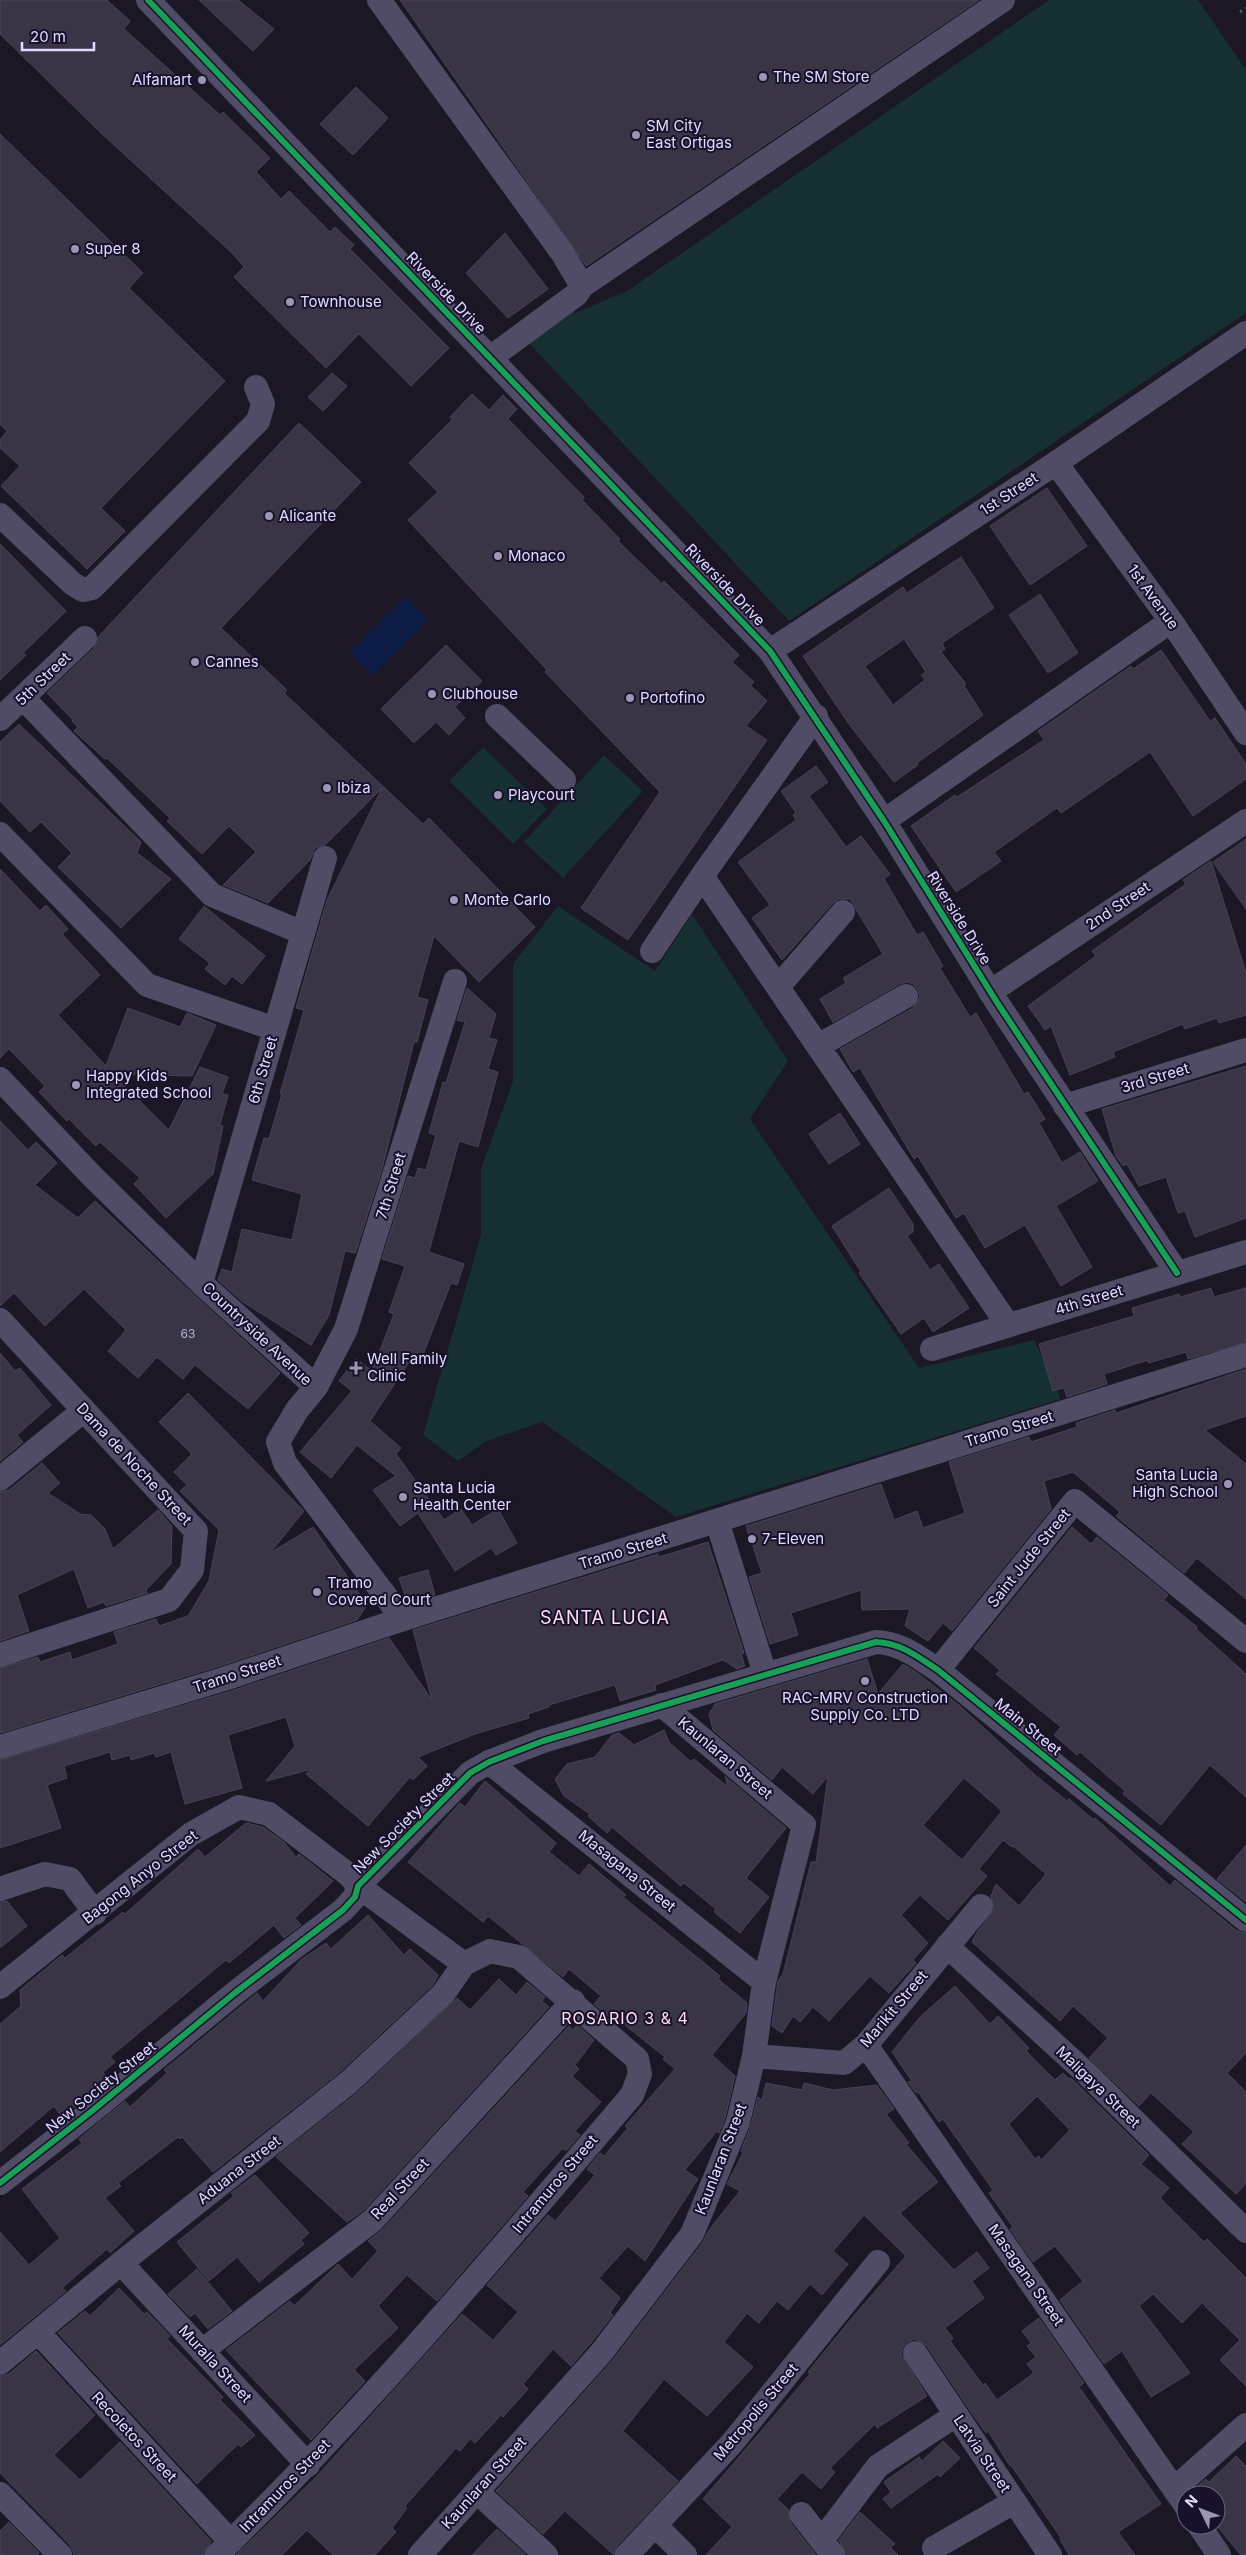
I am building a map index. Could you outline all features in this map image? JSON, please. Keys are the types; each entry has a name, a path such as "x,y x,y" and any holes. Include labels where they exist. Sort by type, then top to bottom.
{"street":[{"name":"Riverside Drive","path":"148,0 770,651 816,716 884,821 990,992 1177,1273"},
{"path":"378,0 563,254 582,286"},
{"path":"490,358 577,294 582,286 1003,0"},
{"name":"1st Street","path":"770,651 1056,464 1246,333"},
{"path":"0,516 73,584 82,590 92,588 258,421 263,404 256,386"},
{"name":"1st Avenue","path":"1056,464 1171,621 1246,733"},
{"path":"884,821 1171,621"},
{"name":"5th Street","path":"0,719 85,638"},
{"path":"23,698 212,895 303,933"},
{"path":"497,716 564,780"},
{"path":"652,952 702,876 816,716"},
{"name":"2nd Street","path":"990,992 1246,821"},
{"path":"0,834 147,984 275,1029"},
{"name":"6th Street","path":"201,1283 325,858"},
{"path":"702,876 1008,1325"},
{"path":"778,987 843,912"},
{"name":"7th Street","path":"316,1387 346,1328 455,982"},
{"path":"818,1046 906,996"},
{"name":"3rd Street","path":"1065,1106 1246,1050"},
{"name":"Countryside Avenue","path":"0,1078 92,1176 201,1283 316,1387 297,1410 278,1442 285,1463 403,1619"},
{"name":"4th Street","path":"932,1349 1246,1252"},
{"name":"Dama de Noche Street","path":"0,1320 196,1531 192,1570 169,1600 0,1655"},
{"name":"Tramo Street","path":"0,1748 224,1679 403,1619 1246,1355"},
{"path":"0,1479 84,1410"},
{"name":"Saint Jude Street","path":"938,1670 1075,1501 1246,1641"},
{"path":"717,1521 766,1674"},
{"name":"Main Street","path":"766,1674 876,1642 891,1643 907,1649 938,1670 1246,1920"},
{"name":"New Society Street","path":"0,2183 92,2111 236,1992 343,1910 355,1897 358,1886 470,1773 518,1749 766,1674"},
{"name":"Kaunlaran Street","path":"420,2555 601,2352 692,2234 738,2122 754,2056 764,1982 804,1825 662,1705"},
{"name":"Masagana Street","path":"489,1762 764,1982"},
{"name":"Bagong Anyo Street","path":"0,1986 95,1913 191,1834 239,1807 269,1814 349,1875 358,1886"},
{"path":"0,1889 45,1874 70,1879 95,1913"},
{"path":"358,1886 464,1964"},
{"name":"Marikit Street","path":"754,2056 844,2063 866,2045 981,1906"},
{"name":"Maligaya Street","path":"946,1946 1086,2073 1246,2231"},
{"name":"Intramuros Street","path":"224,2549 308,2465 448,2310 632,2094 640,2074 637,2059 573,2001 519,1957 490,1951 464,1964"},
{"name":"Aduana Street","path":"0,2363 121,2263 349,2082 444,1994 464,1964"},
{"name":"Real Street","path":"202,2351 373,2220 573,2001"},
{"name":"Masagana Street","path":"866,2045 1176,2492"},
{"name":"Metropolis Street","path":"627,2555 732,2443 878,2262"},
{"name":"Muralla Street","path":"121,2263 308,2465"},
{"name":"Recoletos Street","path":"38,2332 224,2549"},
{"name":"Latvia Street","path":"915,2353 1050,2555"},
{"path":"801,2514 827,2547 878,2466 956,2415"},
{"path":"1192,2485 1246,2425"},
{"path":"477,2492 546,2555"},
{"path":"0,2494 47,2547"},
{"path":"934,2548 1014,2502"},
{"path":"655,2525 685,2555"},
{"path":"1206,2535 1219,2555"}],"path":[{"path":"1240,12 1246,8"}],"green space":[{"path":"1049,0 1198,0 1246,70 1246,313 789,621 526,340 567,306 575,313 627,291"},
{"name":"Playcourt","path":"483,747 547,809 513,844 449,781"},
{"path":"604,755 643,791 563,878 524,842"},
{"path":"558,906 655,971 692,914 788,1061 750,1119 919,1368 1034,1340 1061,1399 676,1517 542,1422 487,1441 458,1461 423,1435 481,1235 481,1169 513,1081 513,964"}],"water":[{"path":"405,597 428,620 373,676 350,653"}],"building":[{"path":"0,0 107,0 130,21 124,29 220,115 223,112 270,158 256,172 281,199 289,191 330,232 335,227 354,245 350,249 449,348 411,386 359,334 326,368 234,277 244,267 232,253 102,134 0,34"},
{"path":"199,0 238,0 274,29 253,51"},
{"name":"SM City East Ortigas","path":"400,0 979,0 586,266"},
{"path":"356,87 388,118 353,155 320,124"},
{"name":"Super 8","path":"0,134 143,273 129,288 225,381 101,508 125,531 87,569 1,486 20,466 0,448 0,440 7,431 0,424"},
{"path":"505,233 548,289 508,318 466,273"},
{"path":"332,373 347,386 323,411 308,397"},
{"path":"472,394 489,410 503,395 517,409 508,419 584,497 582,500 620,539 618,541 662,584 664,581 739,655 732,662 754,682 750,685 767,701 746,726 767,740 628,940 581,908 660,792 545,672 547,670 408,520 438,492 409,463 452,420 450,417"},
{"path":"299,423 361,482 221,628 287,690 284,693 423,824 429,818 535,927 479,982 434,936 417,997 428,1000 417,1042 414,1042 382,1169 356,1251 355,1253 345,1251 329,1315 311,1345 243,1302 218,1280 222,1269 232,1272 242,1229 292,1240 302,1194 252,1180 264,1138 269,1139 282,1094 280,1094 304,1010 296,1008 327,900 382,788 325,845 315,848 310,860 268,903 223,885 256,852 229,826 202,854 167,821 170,818 107,758 105,759 74,731 78,727 47,693 94,648 98,637"},
{"path":"1047,488 1087,546 1030,585 990,526"},
{"path":"0,544 66,611 23,653 26,655 0,680"},
{"path":"961,557 994,608 942,643 945,649 941,652 966,684 964,686 983,715 894,782 849,724 803,656 903,587 907,593","holes":["904,639 926,672 921,675 925,680 893,705 865,666"]},
{"path":"1040,594 1078,653 1048,673 1009,615"},
{"name":"Clubhouse","path":"446,645 482,681 455,707 465,718 449,735 436,722 414,743 381,709"},
{"path":"1161,650 1210,721 1215,718 1246,764 1246,779 1193,816 1150,752 1061,813 1057,808 994,852 1001,861 956,892 911,826 955,795 957,797 1044,740 1038,731 1131,666 1133,669"},
{"path":"19,724 141,842 137,853 171,879 121,928 58,867 72,853 41,822 30,832 0,801 0,742"},
{"path":"816,766 828,782 809,796 846,847 861,836 890,874 884,879 917,935 923,932 943,966 940,968 970,1017 976,1013 1024,1094 1028,1092 1045,1119 1039,1123 1062,1163 1080,1152 1098,1181 1056,1206 1092,1267 1061,1286 1025,1225 985,1248 964,1213 956,1218 918,1156 914,1159 860,1068 853,1072 840,1049 913,1008 920,997 918,990 913,984 907,982 900,984 833,1022 820,999 846,983 843,978 883,954 850,899 839,899 833,903 782,960 752,918 770,905 738,862 796,820 793,815 796,813 781,791"},
{"path":"1246,839 1246,909 1213,862"},
{"path":"1211,861 1246,973 1246,1015 1219,1023 1217,1018 1185,1029 1183,1024 1113,1052 1115,1057 1070,1075 1051,1026 1045,1030 1028,1006 1096,956 1092,951 1186,884 1183,880"},
{"path":"0,869 40,911 46,905 68,929 62,934 100,975 58,1015 106,1066 128,1008 180,1027 187,1013 216,1025 192,1076 113,1074 169,1130 200,1067 228,1077 222,1094 228,1095 220,1125 223,1126 213,1174 166,1218 134,1184 140,1178 100,1142 96,1146 69,1119 67,1121 39,1092 45,1086 9,1049 0,1058"},
{"path":"204,906 265,956 242,984 232,976 225,985 205,969 210,963 179,939"},
{"path":"467,988 496,1014 489,1038 497,1040 488,1069 498,1072 478,1147 459,1141 429,1252 464,1264 457,1285 451,1283 420,1362 411,1359 370,1421 401,1448 396,1454 444,1520 461,1509 472,1525 498,1509 517,1543 496,1555 491,1548 455,1571 418,1513 400,1526 373,1490 396,1476 357,1445 331,1478 300,1452 352,1391 339,1381 356,1359 372,1371 394,1314 389,1312 405,1266 382,1259 408,1176 415,1178 418,1168 426,1170 436,1135 429,1133 443,1082 446,1083 465,1022 457,1020"},
{"path":"1246,1066 1246,1218 1195,1237 1185,1211 1178,1213 1166,1177 1139,1186 1127,1164 1123,1166 1116,1156 1102,1109"},
{"path":"840,1113 860,1144 829,1164 809,1134"},
{"path":"0,1121 28,1150 36,1142 57,1163 35,1185 78,1218 95,1201 280,1373 248,1409 195,1365 183,1379 157,1357 138,1378 108,1351 126,1330 84,1289 45,1326 14,1293 0,1306"},
{"path":"889,1188 913,1224 913,1232 907,1236 930,1270 939,1264 969,1308 933,1332 924,1318 901,1334 859,1273 861,1272 832,1226"},
{"path":"1211,1288 1214,1297 1246,1288 1246,1342 1188,1359 1186,1352 1148,1363 1148,1360 1104,1374 1107,1384 1067,1397 1064,1388 1053,1391 1039,1344 1134,1316 1132,1308 1179,1294 1180,1297"},
{"path":"0,1353 15,1371 20,1368 51,1405 17,1435 23,1442 0,1461"},
{"path":"1246,1369 1246,1416 1205,1430 1246,1464 1246,1599 1197,1558 1184,1573 1116,1516 1120,1512 1073,1472 1044,1481 1051,1509 952,1631 943,1623 928,1641 905,1626 910,1609 862,1610 861,1590 791,1613 798,1635 770,1644 749,1577 762,1573 746,1526 881,1484 894,1520 917,1511 923,1528 965,1513 949,1462 1029,1437 1031,1442 1077,1427 1076,1423 1115,1410 1116,1413"},
{"path":"188,1393 304,1511 270,1553 313,1527 367,1605 357,1620 220,1666 0,1733 0,1668 38,1657 40,1662 70,1652 72,1660 118,1644 114,1632 156,1619 159,1626 188,1616 209,1581 219,1530 180,1491 187,1485 174,1472 192,1454 159,1422"},
{"path":"42,1463 60,1483 48,1493 80,1514 91,1515 105,1529 113,1549 158,1510 172,1526 171,1564 146,1590 147,1593 106,1606 104,1602 88,1608 74,1569 17,1595 29,1631 0,1641 0,1492 9,1490"},
{"path":"1072,1527 1091,1544 1097,1537 1166,1593 1168,1595 1164,1600 1197,1627 1196,1629 1246,1674 1246,1797 1210,1765 1161,1825 1123,1794 1125,1791 1080,1752 1077,1755 1054,1735 1061,1727 996,1674 1000,1670 974,1648"},
{"path":"708,1542 744,1653 741,1654 745,1666 737,1669 723,1660 655,1685 656,1690 620,1701 615,1685 549,1705 549,1707 528,1714 529,1718 475,1734 418,1757 427,1766 413,1780 410,1777 368,1826 306,1774 312,1769 266,1781 295,1746 286,1717 228,1735 242,1788 185,1804 171,1752 156,1757 154,1753 131,1760 130,1755 112,1760 110,1752 64,1766 67,1778 47,1785 61,1828 0,1848 0,1760 228,1692 389,1638 432,1700 413,1630 658,1554 659,1557"},
{"path":"428,1570 435,1595 408,1603 399,1578"},
{"path":"867,1659 878,1694 903,1664 960,1706 1035,1775 1067,1801 1069,1799 1094,1820 1095,1818 1170,1886 1175,1880 1237,1931 1246,1933 1246,2053 1227,2073 1246,2092 1246,2183 1236,2194 1182,2144 1194,2132 1151,2093 1139,2106 1089,2058 1108,2038 1073,2006 1060,2021 972,1942 994,1909 991,1896 996,1884 1019,1906 1046,1874 1003,1840 979,1869 987,1876 948,1920 920,1895 901,1915 928,1943 913,1960 916,1963 889,1993 870,1976 829,2021 813,2007 800,2022 793,2016 782,2033 772,2026 778,1981 783,1974 811,1862 816,1862 828,1776 813,1794 782,1767 772,1780 713,1730 709,1714 715,1704","holes":["964,1778 1002,1811 962,1860 923,1825"]},
{"path":"664,1730 669,1742 691,1762 694,1759 728,1787 725,1776 786,1828 746,1878 769,1897 740,1933 714,1912 716,1909 684,1883 681,1886 612,1827 607,1833 588,1816 590,1814 564,1796 555,1779 567,1764 595,1757 612,1735 619,1733 634,1745"},
{"path":"485,1781 556,1843 549,1852 579,1876 589,1864 626,1895 623,1897 720,1976 718,1979 747,2003 746,2013 712,2055 735,2076 725,2118 719,2133 717,2131 685,2170 698,2179 645,2261 628,2246 599,2278 620,2298 610,2313 613,2315 590,2344 571,2366 553,2349 523,2384 528,2389 503,2417 501,2415 475,2443 470,2439 460,2451 456,2448 405,2506 407,2508 392,2528 396,2532 375,2555 333,2555 307,2530 282,2555 236,2555 318,2475 462,2314 493,2340 518,2312 487,2285 548,2215 555,2221 595,2175 587,2169 600,2153 604,2156 628,2128 625,2126 675,2069 663,2059 665,2057 620,2021 618,2024 594,2004 601,1996 569,1969 563,1977 488,1916 483,1922 408,1862 460,1803 465,1807"},
{"path":"246,1823 263,1827 284,1842 296,1857 299,1854 333,1881 295,1918 301,1925 284,1938 274,1925 229,1963 226,1960 110,2057 115,2062 103,2072 108,2080 62,2117 54,2106 0,2152 0,2024 21,2006 20,1990 62,1955 65,1958 123,1912 125,1914 198,1849 205,1857"},
{"path":"1246,1845 1246,1902 1217,1879"},
{"path":"7,1901 27,1926 0,1948 0,1902"},
{"path":"368,1915 404,1955 410,1949 438,1975 433,1985 340,2072 213,2172 182,2137 180,2139 178,2137 118,2183 121,2186 105,2198 134,2231 110,2253 107,2249 62,2288 66,2291 0,2345 0,2232 29,2265 60,2238 22,2189 82,2143 79,2139 125,2101 130,2107 167,2073 164,2070 257,1993 263,2001 302,1959 326,1943 331,1949"},
{"path":"499,1979 516,1995 527,1982 545,1997 542,2001 549,2007 364,2210 347,2222 276,2157 358,2092 457,1998 470,2010"},
{"path":"955,1986 990,2024 998,2016 1029,2048 1026,2051 1055,2080 1063,2073 1069,2079 1071,2078 1149,2155 1141,2164 1169,2188 1160,2198 1204,2242 1207,2239 1246,2278 1246,2386 1220,2360 1240,2340 1202,2303 1182,2323 1153,2294 1139,2306 1190,2373 1151,2397 1122,2351 1104,2364 1060,2300 1083,2281 1055,2246 1033,2262 1010,2229 1013,2227 989,2193 993,2190 943,2119 939,2122 918,2092 916,2093 908,2082 912,2081 892,2052 920,2017","holes":["1037,2096 1070,2130 1041,2160 1039,2156 1035,2159 1009,2124"]},
{"path":"577,2025 594,2040 575,2065 579,2069 572,2076 601,2102 575,2131 580,2135 566,2151 563,2148 523,2192 528,2196 437,2301 407,2275 378,2306 398,2328 354,2370 365,2381 311,2440 226,2350 290,2301 294,2306 338,2264 352,2279 378,2251 368,2241 383,2229 569,2026 573,2030"},
{"path":"766,2083 802,2090 804,2083 833,2090 877,2085 894,2109 886,2114 909,2143 906,2144 938,2182 900,2213 954,2270 977,2252 989,2268 972,2281 984,2298 945,2328 953,2338 950,2341 983,2385 985,2383 997,2400 1034,2373 1027,2364 1036,2357 1027,2346 1031,2343 1022,2331 1039,2318 1084,2383 1079,2387 1161,2504 1118,2532 1135,2555 1069,2555 1061,2538 1010,2466 988,2431 986,2433 926,2345 915,2339 907,2342 901,2354 927,2396 877,2428 875,2424 830,2468 835,2472 821,2489 802,2472 777,2499 788,2509 790,2522 816,2555 706,2555 732,2527 703,2499 810,2374 808,2372 851,2319 906,2256 864,2215 833,2251 848,2264 822,2295 810,2284 788,2310 777,2301 759,2323 747,2313 724,2342 753,2367 707,2416 664,2379 623,2431 678,2481 617,2546 614,2555 565,2511 543,2534 496,2491 612,2361 740,2191 727,2184 743,2153 741,2151 751,2125 758,2097 762,2100"},
{"path":"255,2175 309,2233 301,2240 304,2244 259,2282 237,2257 209,2281 177,2242 234,2196 231,2193"},
{"path":"197,2269 232,2311 208,2329 195,2313 190,2317 168,2294"},
{"path":"119,2288 144,2314 147,2312 170,2336 167,2339 223,2397 220,2400 255,2435 241,2447 238,2444 197,2484 58,2333 85,2311 90,2316"},
{"path":"36,2351 95,2415 54,2455 80,2480 120,2442 211,2541 204,2555 74,2555 70,2545 0,2473 0,2376 9,2374"},
{"path":"943,2441 960,2458 940,2477 938,2474 891,2508 883,2499 891,2492 884,2482 919,2457 922,2461"},
{"path":"1236,2456 1246,2466 1246,2555 1241,2555 1224,2535 1226,2535 1226,2485 1199,2485 1206,2479 1209,2482"},
{"path":"860,2512 895,2544 890,2547 898,2555 846,2555 839,2540"},
{"path":"9,2522 39,2553 37,2555 0,2555 0,2531"},
{"path":"497,2529 525,2554 472,2555"}],"cycle path":[{"path":"148,0 770,651 884,821 998,1004 1177,1273"},
{"path":"0,2183 92,2111 236,1992 343,1910 355,1897 358,1886 470,1773 489,1762 543,1741 876,1642 901,1648 938,1670 1246,1920"}],"place":[{"name":"The SM Store","path":"763,77"},
{"name":"Alfamart","path":"202,80"},
{"name":"SM City East Ortigas","path":"636,135"},
{"name":"Super 8","path":"75,249"},
{"name":"Townhouse","path":"290,302"},
{"name":"Alicante","path":"269,516"},
{"name":"Monaco","path":"498,556"},
{"name":"Cannes","path":"195,662"},
{"name":"Clubhouse","path":"432,694"},
{"name":"Portofino","path":"630,698"},
{"name":"Ibiza","path":"327,788"},
{"name":"Playcourt","path":"498,795"},
{"name":"Monte Carlo","path":"454,900"},
{"name":"Happy Kids Integrated School","path":"76,1085"},
{"name":"Well Family Clinic","path":"356,1368"},
{"name":"Santa Lucia High School","path":"1228,1484"},
{"name":"Santa Lucia Health Center","path":"403,1497"},
{"name":"7-Eleven","path":"752,1539"},
{"name":"Tramo Covered Court","path":"317,1592"},
{"name":"RAC-MRV Construction Supply Co. LTD","path":"865,1681"}],"district":[{"name":"SANTA LUCIA","path":"605,1618"},
{"name":"ROSARIO 3 & 4","path":"625,2018"}]}
